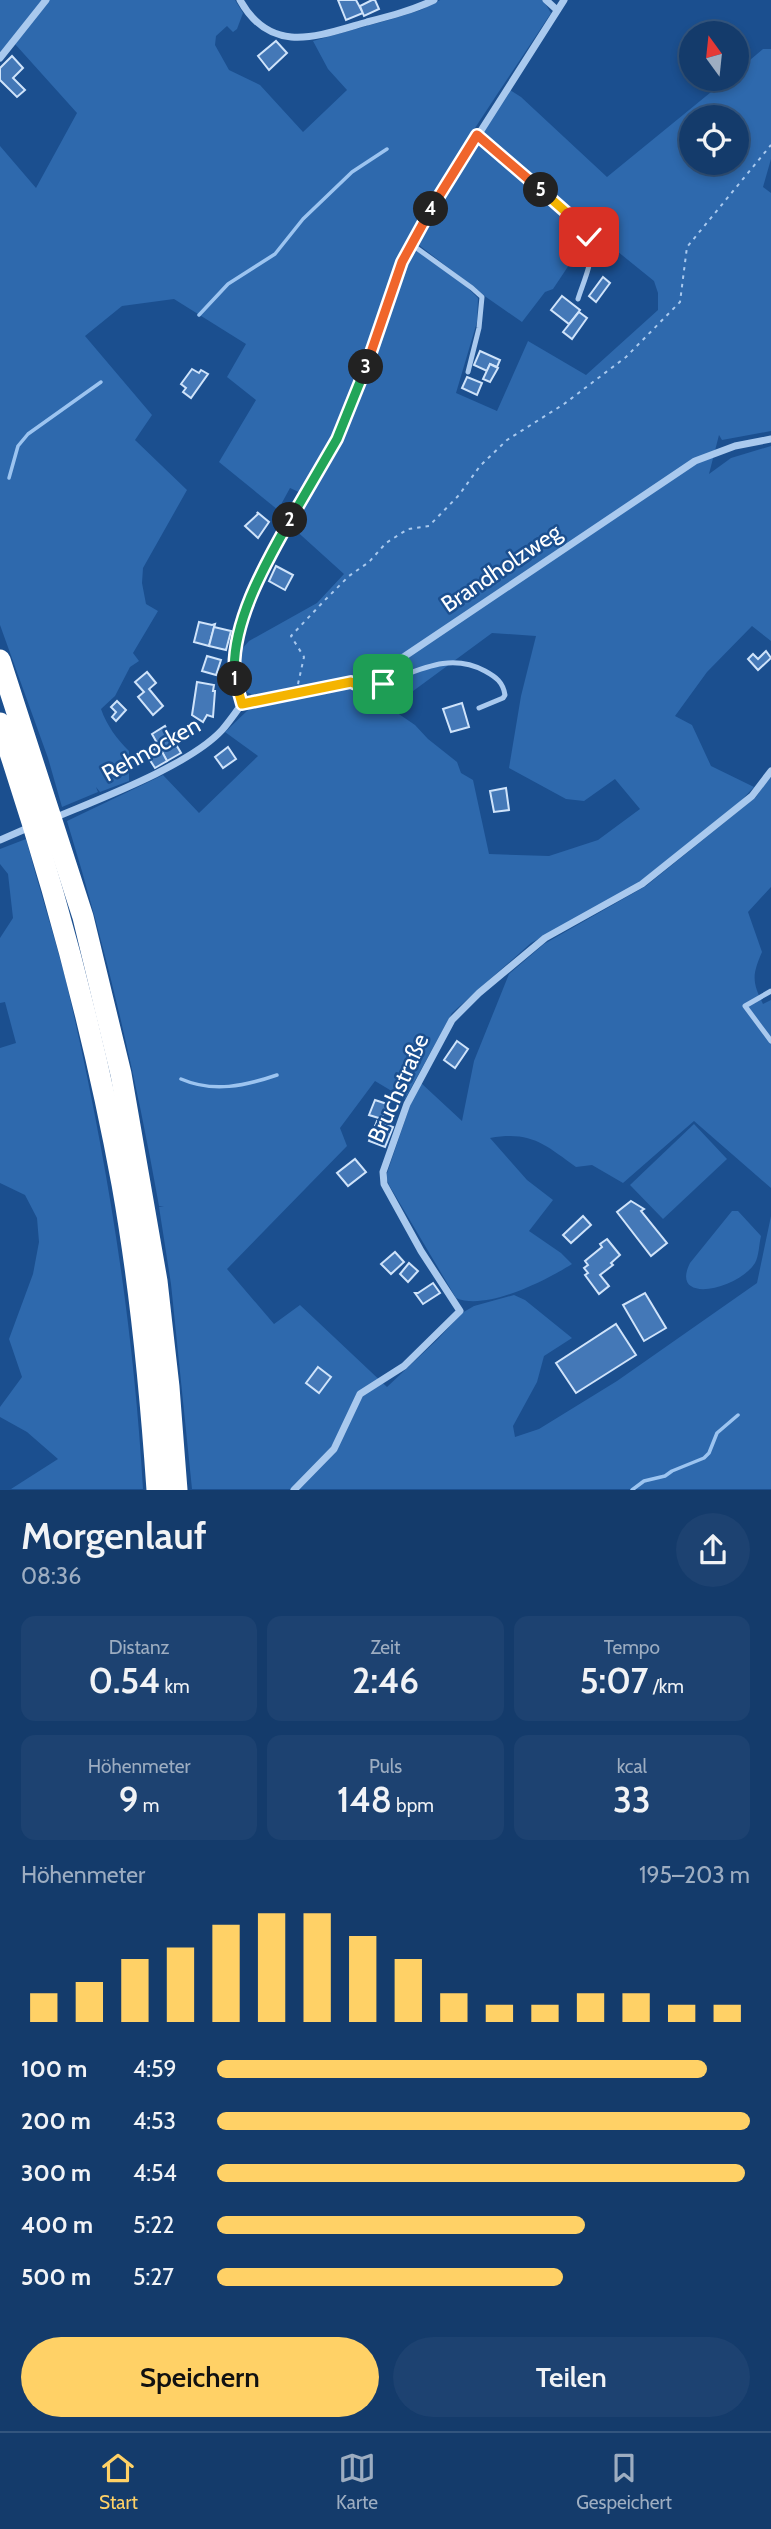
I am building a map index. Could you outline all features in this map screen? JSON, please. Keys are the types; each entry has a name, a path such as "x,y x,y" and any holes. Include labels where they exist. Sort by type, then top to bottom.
{"highway":[{"path":"0,660 83,917 121,1074 157,1281 169,1387 167,1488"},
{"path":"0,723 58,907 102,1086 122,1187 167,1488"}],"street":[{"path":"0,58 46,0"},
{"path":"240,0 253,20 264,29 276,35 304,38 387,16 434,0"},
{"path":"546,0 557,10"},
{"path":"242,704 237,692 234,670 236,652 255,585 337,439 359,387 402,262 477,135 564,0"},
{"name":"Brandholzweg","path":"242,704 351,682 372,675 405,656 695,461 735,446 771,439"},
{"name":"Rehnocken","path":"2,839 152,775 204,746 222,731 242,704"},
{"name":"Bruchstraße","path":"294,1489 334,1449 360,1394 404,1366 460,1311 421,1251 384,1184 383,1172 407,1104 452,1020 479,993 545,938 642,884 752,796 771,771"}],"lane":[{"path":"477,135 575,220 589,237 592,244 578,299"},
{"path":"411,244 482,297 479,328 468,372"},
{"path":"351,682 369,687 438,664 473,664 494,676 503,685 505,695 480,708"},
{"path":"771,991 745,1006 771,1041"}],"path":[{"path":"296,692 304,657 291,636 349,576 369,562 386,543 408,529 429,526 459,495 480,466 508,440 564,404 635,348 680,302 687,247 771,145"}],"shaded area":[{"path":"0,0 43,0 0,53"},
{"path":"49,0 235,0 243,13 237,29 233,32 227,26 216,36 215,45 229,70 260,85 303,132 347,90 328,69 313,41 421,10 440,0 543,0 551,13 470,135 414,229 398,262 333,436 301,493 290,488 278,510 219,462 256,400 227,377 246,344 174,299 122,306 85,336 152,415 135,440 187,490 143,568 142,583 146,604 158,611 133,653 139,661 130,667 115,696 101,709 113,732 129,751 129,781 100,792 96,787 98,792 62,807 48,758 0,625 0,146 36,188 77,113 15,44"},
{"path":"763,49 771,49 771,159 763,187 771,193 771,431 722,440 719,435 709,474 731,458 771,446 771,641 752,626 707,672 675,716 692,725 711,766 754,787 734,808 632,888 531,943 452,1013 405,1099 375,1081 340,1128 347,1146 227,1269 274,1324 300,1305 387,1387 462,1313 474,1306 514,1295 525,1300 572,1338 544,1356 537,1382 513,1426 515,1437 539,1429 617,1381 757,1283 771,1216 771,1489 192,1489 171,1284 159,1207 164,1206 159,1206 119,1012 67,821 163,775 199,813 258,756 225,732 248,710 251,694 243,690 237,668 240,651 249,641 317,603 344,574 292,527 349,424 363,389 395,287 413,251 416,250 466,286 478,298 477,322 456,393 497,411 528,341 586,375 658,310 658,293 654,281 570,213 480,134 510,90 521,97 607,177 679,118 679,175 749,175 749,105 695,105 712,91 749,91 749,61","holes":["492,633 536,636 521,696 509,768 566,799 584,801 615,779 640,809 598,840 549,856 489,854 473,780 461,773 457,762 415,725 390,708"]},
{"path":"478,145 552,205 580,231 588,245 586,265 573,259 553,289 545,292 522,322 415,242"},
{"path":"771,775 771,887 748,912 762,952 756,967 755,984 763,1004 771,1000 771,1188 694,1121 623,1183 592,1165 576,1167 536,1141 516,1136 490,1138 527,1180 553,1200 529,1231 572,1264 531,1286 499,1297 483,1301 456,1298 386,1176 413,1097 421,1083 462,1121 474,1061 509,974 544,944 646,886 756,797"},
{"path":"26,839 65,977 105,1168 132,1360 143,1489 11,1489 58,1459 27,1432 0,1417 0,1407 22,1377 9,1339 33,1274 39,1242 37,1218 25,1195 0,1183 0,1048 16,1043 5,1002 0,1003 0,938 13,918 8,874 0,864 0,849"},
{"path":"694,1124 727,1159 663,1219 630,1185"},
{"path":"732,1211 738,1211 761,1236 755,1263 735,1280 721,1286 697,1289 689,1285 686,1276 690,1263"}],"building":[{"path":"338,0 356,0 363,13 346,20"},
{"path":"375,0 379,9 364,16 360,6"},
{"path":"276,41 287,53 269,70 258,56"},
{"path":"12,56 23,68 13,78 25,90 17,97 0,80 0,68"},
{"path":"603,277 610,283 596,302 589,296"},
{"path":"562,296 580,310 569,324 551,310"},
{"path":"579,312 587,318 572,339 563,332"},
{"path":"480,351 500,360 497,367 490,364 487,371 474,365"},
{"path":"490,364 498,368 490,382 483,379"},
{"path":"192,369 208,374 191,398 183,392 186,388 181,384"},
{"path":"467,377 482,383 477,395 462,388"},
{"path":"257,512 269,522 258,538 245,526"},
{"path":"276,566 293,575 285,590 269,581"},
{"path":"199,622 215,624 209,646 194,642"},
{"path":"214,627 231,631 226,650 209,646"},
{"path":"766,651 771,658 758,670 748,659 753,654 758,659"},
{"path":"207,656 221,660 216,675 202,671"},
{"path":"147,672 156,683 149,689 163,706 153,715 138,697 144,692 135,682"},
{"path":"197,682 214,685 215,691 213,717 207,715 203,722 192,715"},
{"path":"117,701 126,710 116,721 112,717 116,712 111,707"},
{"path":"462,703 469,727 451,732 443,709"},
{"path":"165,726 181,753 167,761 152,734"},
{"path":"159,746 167,761 155,768 146,754"},
{"path":"228,747 236,759 223,768 215,757"},
{"path":"506,788 509,810 494,812 490,791"},
{"path":"457,1041 468,1049 455,1068 444,1060"},
{"path":"375,1100 387,1104 382,1119 369,1115"},
{"path":"377,1121 393,1127 385,1147 369,1141"},
{"path":"355,1159 366,1172 348,1186 337,1173"},
{"path":"631,1201 644,1209 641,1211 667,1243 651,1256 617,1212"},
{"path":"583,1216 591,1225 571,1243 563,1235"},
{"path":"607,1239 620,1255 611,1263 613,1265 600,1275 609,1286 599,1294 585,1275 588,1273 584,1268 588,1265 585,1261 602,1247 600,1244"},
{"path":"395,1252 404,1262 391,1274 381,1264"},
{"path":"409,1263 418,1271 408,1282 400,1274"},
{"path":"433,1283 440,1293 423,1304 415,1293"},
{"path":"645,1293 666,1328 644,1341 623,1305"},
{"path":"616,1324 636,1355 576,1393 556,1363"},
{"path":"318,1367 331,1377 319,1393 306,1383"}],"waterway":[{"path":"199,315 228,284 275,254 303,219 352,172 387,149"},
{"path":"9,478 18,446 28,434 101,382"},
{"path":"181,1079 217,1087 253,1082 277,1075"},
{"path":"632,1490 644,1481 665,1476 704,1458 709,1453 717,1433 738,1415"}],"route":[{"path":"383,684 362,687 351,682 242,704 237,692 234,670 247,606 255,585 337,439 359,387 402,262 421,225 477,135 575,220 589,237"}]}
